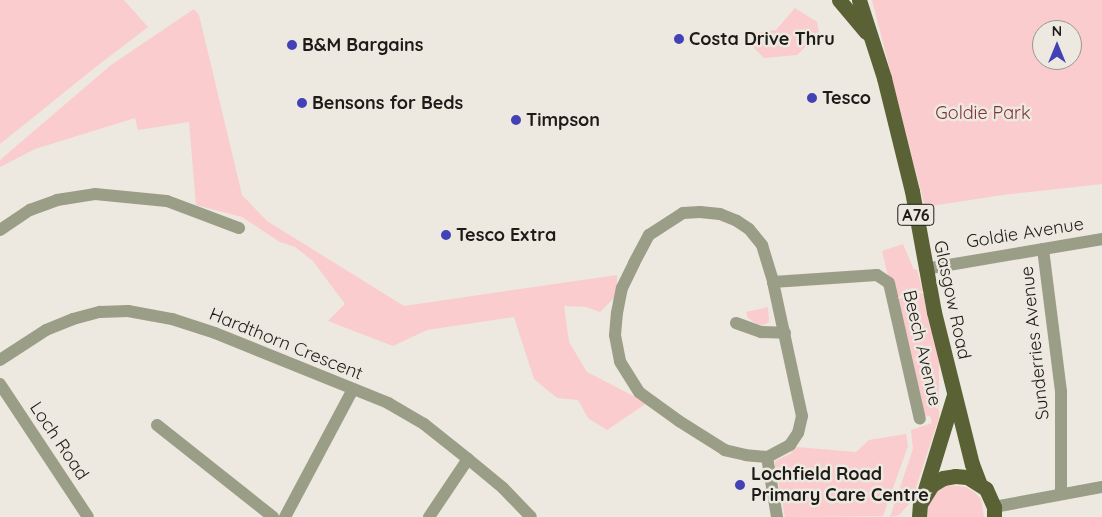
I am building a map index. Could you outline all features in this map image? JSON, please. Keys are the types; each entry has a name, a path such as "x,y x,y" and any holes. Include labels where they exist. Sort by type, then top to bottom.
{"main road":[{"name":"Glasgow Road","path":"839,0 870,37"},
{"name":"Glasgow Road","path":"859,0 884,78 912,191 925,269 954,396 978,482"},
{"name":"Glasgow Road","path":"924,494 954,396"},
{"path":"924,494 932,485 949,477 967,477 978,482"},
{"name":"A76","path":"978,482 991,498 994,512"},
{"name":"A76","path":"919,517 920,504 924,494"}],"street":[{"path":"0,230 30,210 57,200 95,194 166,201 240,228"},
{"path":"683,213 720,214 737,221 749,229 762,245 785,333 802,416 798,433 790,445 767,457 746,455 726,450 678,421 640,392 620,361 615,335 616,313 622,288 650,235 683,213"},
{"name":"Goldie Avenue","path":"925,269 1102,239"},
{"name":"Sunderries Avenue","path":"1043,249 1061,391 1061,494"},
{"name":"Beech Avenue","path":"773,282 877,275 889,283 920,419"},
{"name":"Hardthorn Crescent","path":"0,360 46,330 73,319 100,312 128,311 172,319 215,333 388,403 417,420 468,458 503,488 531,517"},
{"path":"736,323 761,332 785,333"},
{"name":"Loch Road","path":"0,384 88,517"},
{"path":"285,517 353,389"},
{"path":"157,425 273,517"},
{"path":"767,457 777,517"},
{"path":"428,517 468,458"},
{"path":"994,512 1061,494 1102,487"}],"green space":[{"path":"0,0 124,0 148,27 0,144"},
{"name":"Goldie Park","path":"872,0 1102,0 1102,184 1002,195 925,207"},
{"path":"795,8 817,22 819,34 797,55 764,58 751,45 756,33 776,30"},
{"path":"194,9 199,15 242,195 267,221 404,306 617,275 617,295 600,312 586,307 564,306 569,342 587,372 647,403 607,430 588,418 578,400 557,398 534,379 514,317 427,330 393,346 328,321 345,304 313,261 295,247 280,242 242,217 196,205 189,122 138,130 135,118 35,149 0,167 0,160 111,65"},
{"path":"903,244 914,270 917,269 939,362 939,418 911,502 899,515 890,517 913,449 911,430 932,423 930,416 923,415 920,410 882,251"},
{"path":"768,307 769,322 764,325 757,324 748,318 746,312"},
{"path":"906,434 908,446 883,516 785,517 775,461 790,454 796,447 856,452 869,440"},
{"path":"947,485 966,487 974,492 981,499 984,517 926,517 926,505 931,496"}],"place":[{"name":"Costa Drive Thru","path":"679,39"},
{"name":"B&M Bargains","path":"292,45"},
{"name":"Tesco","path":"812,98"},
{"name":"Bensons for Beds","path":"302,103"},
{"name":"Timpson","path":"516,120"},
{"name":"Tesco Extra","path":"446,235"},
{"name":"Lochfield Road Primary Care Centre","path":"740,485"}]}
